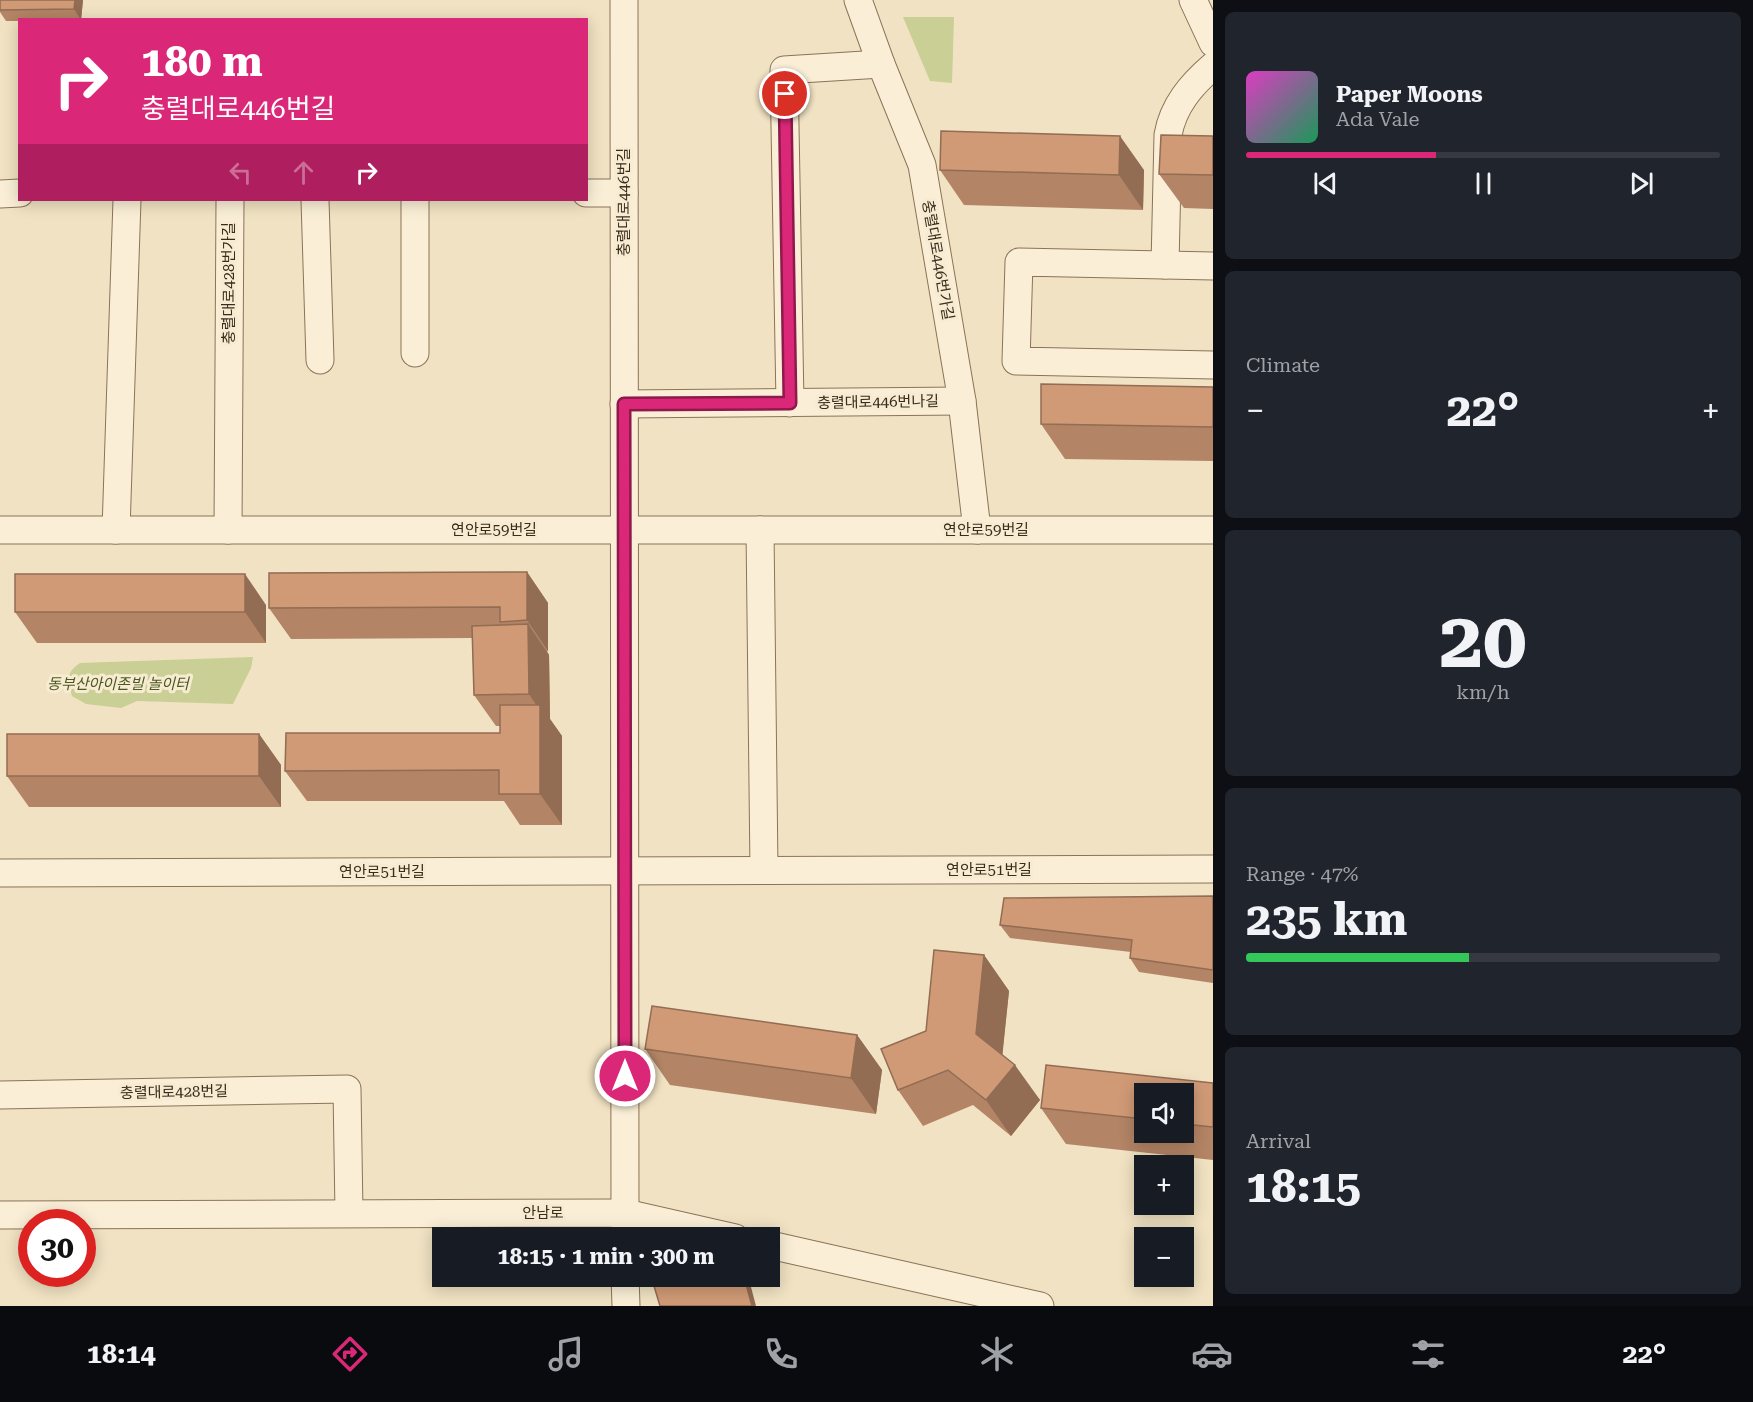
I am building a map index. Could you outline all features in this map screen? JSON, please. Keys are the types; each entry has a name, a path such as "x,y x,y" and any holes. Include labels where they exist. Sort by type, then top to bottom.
{"street":[{"name":"충렬대로446번길","path":"624,0 625,1225"},
{"name":"충렬대로446번가길","path":"858,0 922,165 962,401 977,530"},
{"path":"1194,0 1213,43"},
{"path":"624,404 790,403 784,70 881,64"},
{"path":"1165,265 1170,121 1185,94 1213,66"},
{"path":"0,194 18,193"},
{"path":"588,193 624,193"},
{"path":"116,530 126,201"},
{"name":"충렬대로428번가길","path":"228,530 230,201"},
{"path":"315,201 320,360"},
{"path":"415,201 415,353"},
{"path":"1213,266 1019,262 1016,361 1213,365"},
{"name":"충렬대로446번나길","path":"790,403 962,401"},
{"name":"연안로59번길","path":"0,530 1213,531"},
{"path":"760,530 764,870"},
{"name":"연안로51번길","path":"0,873 1213,869"},
{"name":"충렬대로428번길","path":"0,1095 347,1089 349,1213"},
{"name":"안남로","path":"0,1215 349,1213 642,1227"},
{"path":"780,1247 1040,1306"},
{"path":"625,1287 626,1306"}],"green space":[{"path":"903,17 954,17 952,83 930,81"},
{"name":"동부산아이존빌 놀이터","path":"253,657 251,668 233,704 137,701 121,708 86,704 72,696 69,681 72,670 80,663"}],"building":[{"path":"0,0 75,0 74,9 0,10"},
{"path":"941,131 1120,136 1119,175 940,170"},
{"path":"1161,135 1213,136 1213,175 1159,174"},
{"path":"1041,384 1213,387 1213,427 1041,424"},
{"path":"527,572 527,620 500,622 500,607 269,608 269,573"},
{"path":"15,574 245,574 245,612 15,612"},
{"path":"528,624 529,694 474,695 472,626"},
{"path":"500,705 540,705 540,794 499,794 499,770 285,771 286,733 500,733"},
{"path":"7,734 259,734 259,776 7,776"},
{"path":"1213,896 1213,970 1130,958 1132,940 1000,925 1004,898"},
{"path":"934,950 984,955 976,1034 1015,1065 986,1100 948,1070 898,1090 881,1049 926,1031"},
{"path":"652,1006 857,1035 851,1078 645,1049"},
{"path":"1046,1065 1213,1083 1213,1127 1194,1125 1194,1083 1134,1083 1134,1118 1041,1108"},
{"path":"654,1287 747,1287 752,1306 660,1306"}],"route":[{"path":"625,1076 624,404 790,403 785,94"}]}
